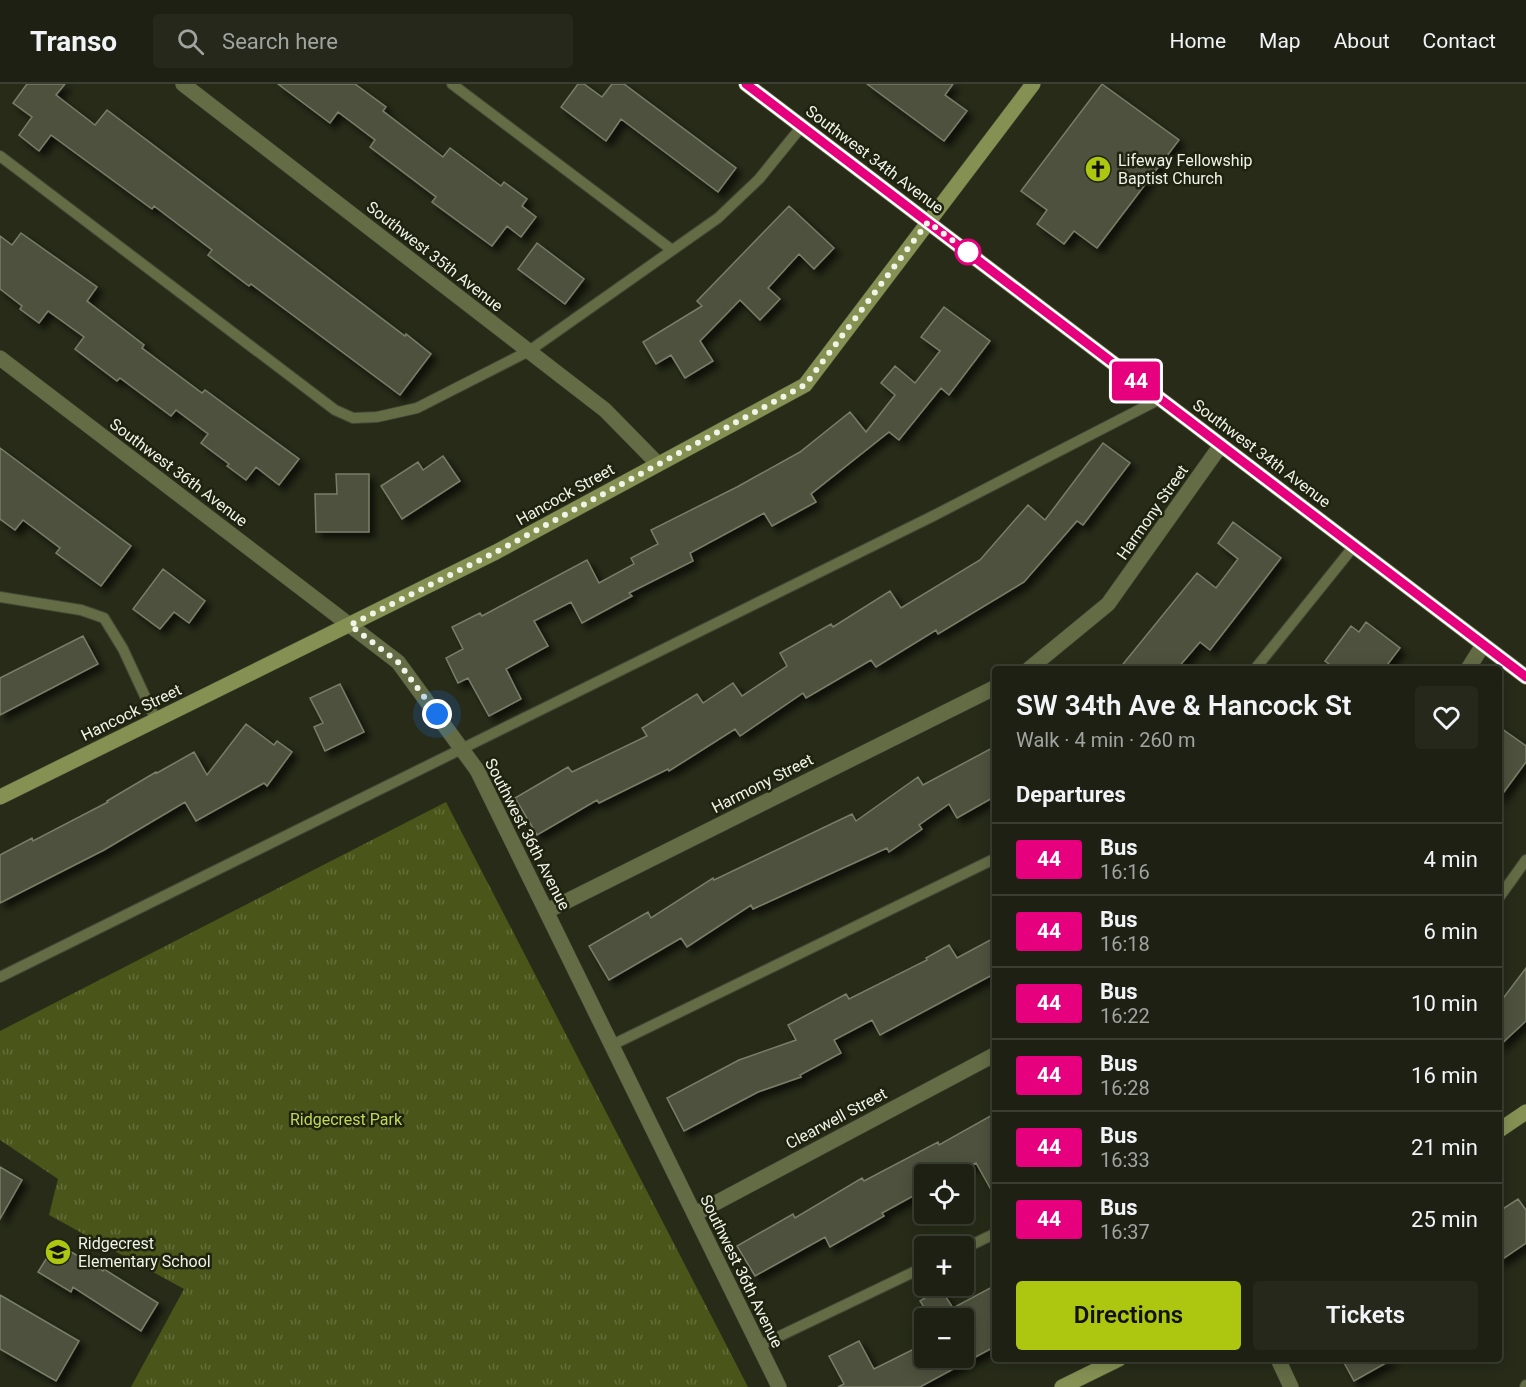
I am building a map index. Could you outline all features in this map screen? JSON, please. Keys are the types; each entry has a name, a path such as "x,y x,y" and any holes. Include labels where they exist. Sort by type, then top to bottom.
{"street":[{"name":"Southwest 35th Avenue","path":"183,84 606,410 658,464"},
{"name":"Southwest 34th Avenue","path":"746,84 1526,677"},
{"name":"Hancock Street","path":"0,797 496,552 805,385 1033,84"},
{"name":"Southwest 36th Avenue","path":"0,358 398,662 477,770 779,1387"},
{"name":"Harmony Street","path":"1033,666 1108,604 1221,445"},
{"path":"1470,666 1483,645"},
{"name":"Harmony Street","path":"547,911 992,689"},
{"name":"Clearwell Street","path":"695,1214 992,1056"},
{"path":"1502,1128 1526,1112"},
{"path":"1062,1387 1113,1362"},
{"path":"1279,1362 1291,1387"}],"lane":[{"path":"452,84 672,250"},
{"path":"0,156 335,410 353,418 377,417 417,408 529,351 718,218 759,178 802,126"},
{"path":"0,977 931,517 1161,399"},
{"path":"1257,666 1354,546"},
{"path":"0,597 81,610 104,618 123,649 156,720"},
{"path":"612,1046 992,860"},
{"path":"1502,893 1526,860"},
{"path":"974,1244 992,1235"},
{"path":"759,1346 914,1272"}],"green space":[{"name":"Ridgecrest Park","path":"446,802 748,1387 131,1387 184,1289 49,1215 58,1179 0,1140 0,1031"}],"building":[{"path":"27,84 65,84 56,95 95,125 107,110 431,354 400,395 251,284 249,286 208,255 212,250 154,206 152,209 51,135 39,151 19,135 32,117 13,103"},
{"path":"278,84 355,84 386,107 383,111 443,157 450,148 501,186 504,182 527,199 522,206 536,217 521,237 507,226 492,246 432,202 436,197 370,147 375,140 338,112 330,123"},
{"path":"578,84 584,84 602,97 612,84 624,84 736,168 718,192 621,119 606,141 561,107"},
{"path":"867,84 953,84 945,95 967,111 944,141"},
{"path":"1102,84 1179,140 1097,248 1074,231 1064,244 1037,224 1047,210 1021,191"},
{"path":"789,206 834,248 814,269 799,254 768,288 780,299 760,320 740,300 700,341 713,361 685,378 671,355 656,364 643,342 702,306 697,301"},
{"path":"21,233 97,287 87,301 144,345 142,348 202,393 205,390 299,459 279,485 256,467 246,480 201,443 208,434 176,410 171,416 120,378 117,381 75,349 84,337 48,311 39,323 20,309 22,306 0,289 0,236 12,245"},
{"path":"537,243 584,279 565,304 518,269"},
{"path":"944,307 990,341 949,395 941,388 899,440 889,432 811,494 816,502 772,526 764,513 690,553 693,561 629,593 632,596 582,623 571,602 534,621 548,646 506,669 521,699 489,716 468,678 458,683 446,658 463,649 452,627 480,613 482,616 587,560 599,583 634,564 631,558 658,544 651,530 800,452 850,412 866,432 895,395 881,383 895,366 915,383 940,351 921,337"},
{"path":"1103,443 1130,463 1083,525 1077,521 1024,582 938,634 936,630 876,667 871,660 806,698 803,693 740,736 735,729 669,771 668,769 599,803 597,800 537,835 515,798 568,767 572,772 647,736 642,728 697,694 703,703 733,683 742,696 787,666 780,653 831,624 833,627 890,591 901,608 980,560 1028,505 1045,520"},
{"path":"0,448 131,546 101,586 56,553 60,548 23,520 15,530 0,519"},
{"path":"443,456 460,481 402,519 381,486 418,462 423,470"},
{"path":"336,474 369,474 369,532 316,532 315,494 337,494"},
{"path":"1233,522 1281,558 1210,650 1200,642 1180,666 1121,666 1197,573 1216,588 1238,559 1218,543"},
{"path":"163,569 205,601 189,623 174,612 160,629 133,609"},
{"path":"1366,622 1400,648 1386,666 1332,666 1325,661 1351,626 1359,632"},
{"path":"83,636 98,664 0,715 0,678"},
{"path":"340,684 364,732 325,751 314,727 323,723 310,698"},
{"path":"246,724 274,745 277,741 292,752 267,786 264,783 196,821 185,802 104,850 0,903 0,855 32,838 33,841 108,802 156,772 194,752 207,775"},
{"path":"1502,729 1526,746 1526,762 1502,795"},
{"path":"992,748 992,798 957,818 949,804 919,825 922,829 889,852 887,848 753,909 751,905 687,947 681,938 609,980 589,946 648,912 651,918 713,878 714,880 852,814 856,821 918,777 923,785"},
{"path":"992,939 992,975 880,1035 872,1020 834,1040 841,1053 800,1075 801,1077 758,1092 684,1131 667,1098 739,1060 796,1040 788,1025 846,994 849,999 927,960 926,958 949,945 957,958"},
{"path":"1526,968 1526,1021 1502,1043 1502,1000"},
{"path":"992,1115 992,1191 976,1163 914,1164 914,1195 882,1213 884,1216 830,1247 825,1237 755,1276 737,1246 793,1214 795,1218 862,1178 864,1181 938,1142 939,1145"},
{"path":"0,1167 22,1180 0,1219"},
{"path":"1518,1199 1526,1210 1526,1243 1502,1259 1502,1209"},
{"path":"56,1243 103,1271 104,1269 158,1303 141,1331 73,1287 71,1292 38,1272"},
{"path":"992,1287 992,1348 974,1358 974,1308 953,1308"},
{"path":"0,1295 79,1341 56,1381 0,1349"},
{"path":"928,1296 945,1296 953,1308 925,1308 920,1301"},
{"path":"859,1341 874,1369 914,1349 914,1368 955,1368 920,1387 838,1387 844,1384 829,1356"},
{"path":"1344,1362 1388,1362 1354,1381"}],"bus line":[{"name":"44","path":"746,84 1526,677"}],"place":[{"name":"Lifeway Fellowship Baptist Church","path":"1098,169"},
{"name":"Ridgecrest Elementary School","path":"58,1252"}],"route":[{"path":"437,714 398,662 350,625 496,552 805,385 928,222 968,252"}]}
